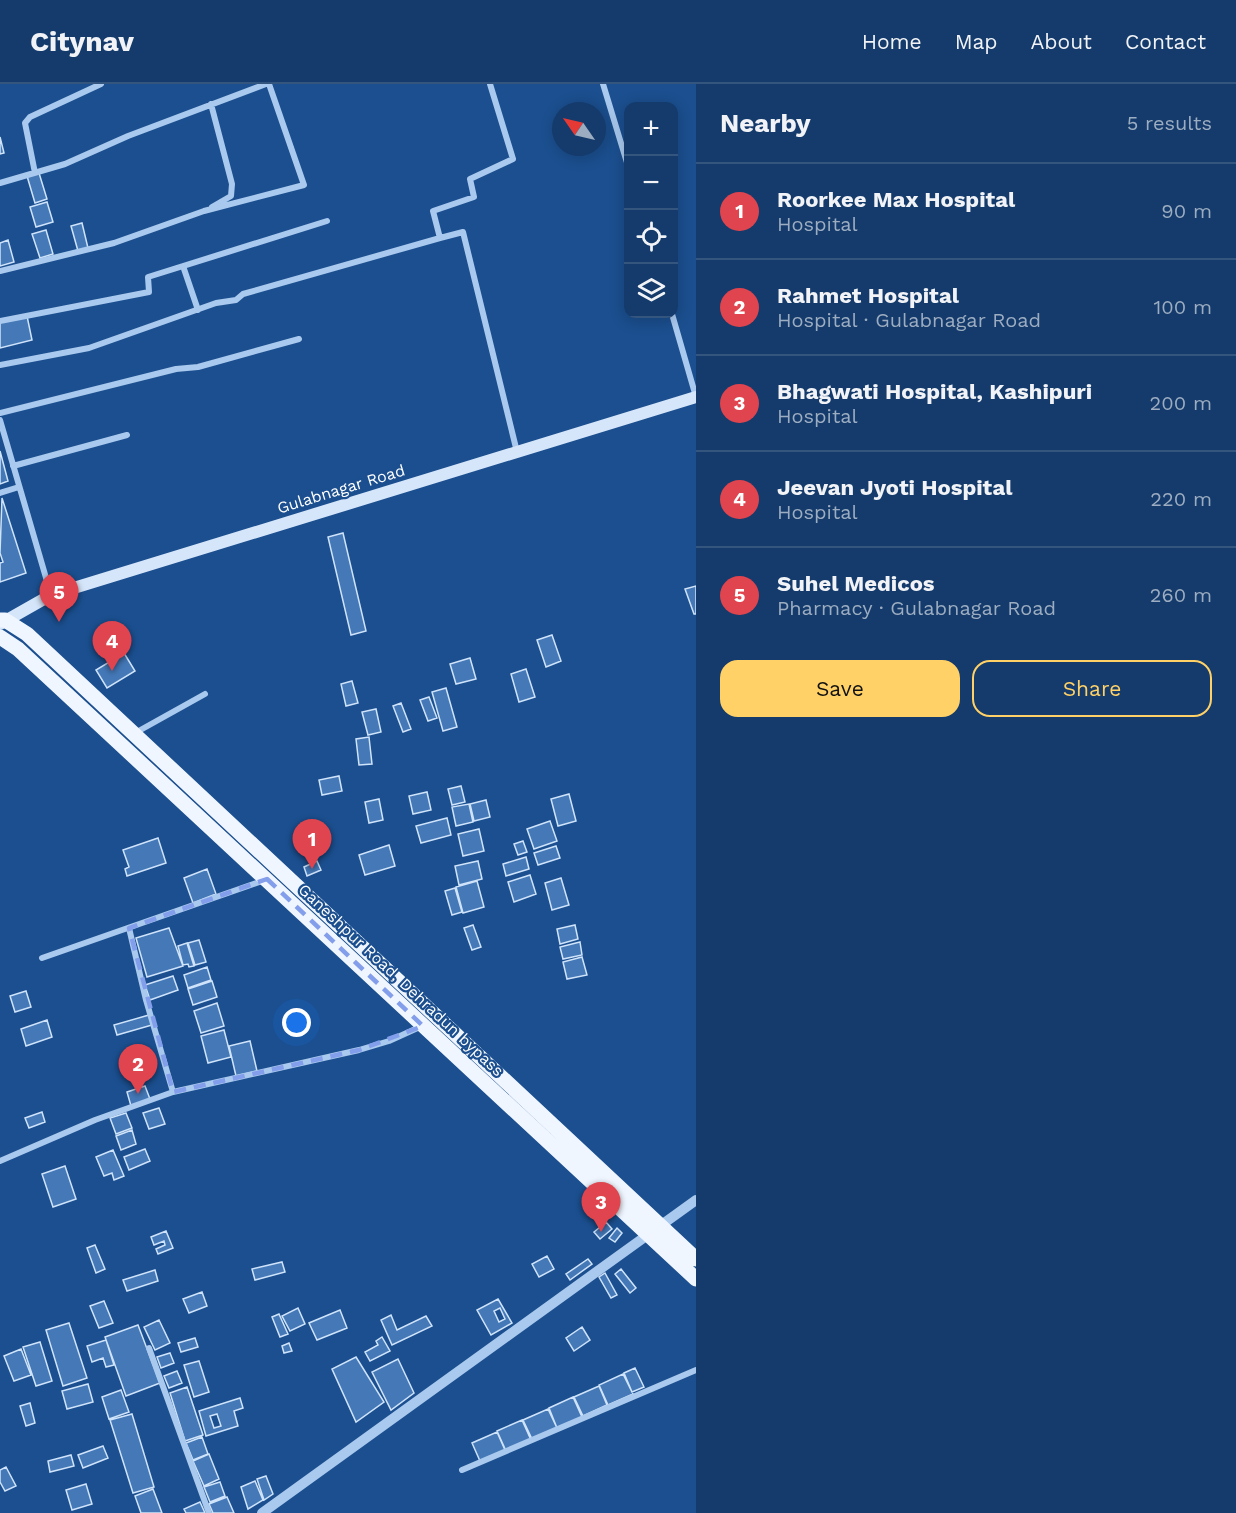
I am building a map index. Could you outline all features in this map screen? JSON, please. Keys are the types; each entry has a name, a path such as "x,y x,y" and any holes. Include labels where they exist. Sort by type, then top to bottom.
{"main road":[{"name":"Gulabnagar Road","path":"2,621 51,595 696,397"},
{"path":"2,621 27,634 696,1259"},
{"name":"Ganeshpur Road, Dehradun bypass","path":"0,637 18,649 696,1279"}],"street":[{"path":"35,173 25,123 30,117 101,84"},
{"path":"0,183 65,164 128,136 267,84 304,184 204,212 131,238 0,271"},
{"path":"440,238 433,212 474,197 470,179 513,159 490,84"},
{"path":"603,84 625,156"},
{"path":"204,212 231,196 232,184 211,104"},
{"path":"0,321 149,292 148,277 327,221"},
{"path":"0,365 89,348 198,310 463,232 517,452"},
{"path":"183,266 198,310"},
{"path":"673,318 696,397"},
{"path":"0,413 176,369 198,367 300,339"},
{"path":"0,420 51,595"},
{"path":"13,466 127,435"},
{"path":"0,492 19,487"},
{"path":"134,733 205,694"},
{"path":"42,958 267,879"},
{"path":"129,928 146,1000 173,1092"},
{"path":"0,1161 94,1120 173,1092 359,1050 423,1026"},
{"path":"262,1513 696,1200"},
{"path":"149,1348 209,1513"},
{"path":"462,1470 696,1370"}],"highlighted area":[{"path":"267,879 423,1026 359,1050 173,1092 129,928"}],"building":[{"path":"0,137 4,153 0,154"},
{"path":"39,173 47,199 35,203 27,176"},
{"path":"47,202 53,222 36,227 30,207"},
{"path":"82,223 88,248 78,251 71,226"},
{"path":"46,230 53,254 40,258 32,234"},
{"path":"8,240 14,262 0,266 0,243"},
{"path":"27,316 32,340 0,348 0,322"},
{"path":"0,451 8,481 0,484"},
{"path":"2,498 26,573 0,582 0,563 3,562 0,553"},
{"path":"343,533 366,631 351,635 328,537"},
{"path":"696,586 696,614 694,614 685,589"},
{"path":"552,635 561,661 546,667 537,640"},
{"path":"124,653 135,671 107,688 96,670"},
{"path":"470,658 476,679 456,684 450,664"},
{"path":"526,669 535,697 519,702 511,674"},
{"path":"352,681 358,703 346,706 341,684"},
{"path":"446,688 457,727 443,731 432,692"},
{"path":"429,697 437,718 428,721 420,700"},
{"path":"401,703 411,729 403,732 393,706"},
{"path":"376,709 381,732 368,735 362,712"},
{"path":"369,737 372,764 359,765 356,739"},
{"path":"339,776 342,791 322,795 319,780"},
{"path":"461,786 465,802 452,805 448,789"},
{"path":"427,792 431,810 413,814 409,796"},
{"path":"569,794 576,821 558,826 551,799"},
{"path":"379,799 383,820 369,823 365,802"},
{"path":"486,800 490,817 474,821 470,804"},
{"path":"469,804 473,822 456,826 452,807"},
{"path":"447,818 451,835 421,843 416,826"},
{"path":"550,821 557,841 534,849 527,829"},
{"path":"479,829 484,851 463,856 458,834"},
{"path":"158,838 166,863 127,876 125,869 129,867 123,850"},
{"path":"523,841 527,852 518,855 514,844"},
{"path":"389,845 395,866 365,875 359,855"},
{"path":"556,846 560,858 538,865 534,853"},
{"path":"526,857 529,869 506,876 503,864"},
{"path":"317,861 321,870 307,876 304,867"},
{"path":"478,861 482,879 459,885 455,866"},
{"path":"207,869 216,894 193,903 184,878"},
{"path":"530,875 536,894 514,902 508,882"},
{"path":"561,878 569,905 552,910 545,883"},
{"path":"477,881 484,907 463,913 456,887"},
{"path":"455,888 462,912 452,915 445,891"},
{"path":"473,925 481,947 472,950 464,928"},
{"path":"575,925 578,939 560,944 557,929"},
{"path":"169,928 183,966 147,977 136,938"},
{"path":"199,940 206,962 195,965 188,943"},
{"path":"580,942 582,955 563,959 560,947"},
{"path":"187,943 194,966 189,967 188,964 183,965 178,946"},
{"path":"582,957 587,975 567,979 563,962"},
{"path":"207,967 211,980 188,988 184,975"},
{"path":"173,976 178,990 150,1000 145,985"},
{"path":"212,981 217,997 193,1005 188,989"},
{"path":"26,991 31,1007 15,1012 10,996"},
{"path":"217,1003 224,1026 201,1033 194,1011"},
{"path":"149,1015 152,1025 117,1035 114,1025"},
{"path":"47,1020 52,1037 26,1046 21,1029"},
{"path":"224,1030 231,1057 208,1063 201,1036"},
{"path":"250,1041 257,1071 236,1076 229,1046"},
{"path":"145,1086 150,1099 131,1106 127,1092"},
{"path":"159,1108 165,1124 149,1129 143,1113"},
{"path":"42,1112 45,1122 29,1128 25,1118"},
{"path":"126,1113 132,1128 116,1134 110,1118"},
{"path":"132,1130 136,1144 121,1150 116,1136"},
{"path":"145,1149 150,1161 129,1170 124,1157"},
{"path":"113,1150 124,1176 114,1180 112,1173 104,1176 96,1157"},
{"path":"65,1166 76,1199 53,1207 42,1174"},
{"path":"606,1222 612,1229 600,1239 594,1232"},
{"path":"617,1228 622,1233 615,1242 609,1238"},
{"path":"166,1231 173,1248 158,1254 156,1249 165,1245 164,1241 154,1245 151,1237"},
{"path":"95,1245 105,1269 96,1273 87,1248"},
{"path":"547,1256 554,1269 539,1277 532,1264"},
{"path":"588,1259 592,1264 570,1280 566,1274"},
{"path":"282,1262 285,1272 255,1280 252,1269"},
{"path":"621,1269 636,1288 630,1293 615,1274"},
{"path":"155,1270 158,1281 127,1291 123,1280"},
{"path":"605,1273 617,1295 611,1298 599,1277"},
{"path":"202,1292 207,1306 189,1313 183,1299"},
{"path":"498,1299 512,1323 491,1335 477,1310","holes":["500,1308 505,1319 499,1322 494,1311"]},
{"path":"104,1301 113,1323 99,1328 90,1306"},
{"path":"298,1308 305,1324 290,1331 282,1316"},
{"path":"340,1310 347,1328 317,1340 309,1323"},
{"path":"279,1314 288,1334 280,1337 272,1317"},
{"path":"391,1315 397,1330 426,1316 432,1326 392,1345 381,1320"},
{"path":"159,1320 170,1343 155,1350 144,1327"},
{"path":"69,1323 87,1378 63,1386 46,1330"},
{"path":"138,1325 160,1383 126,1396 105,1337"},
{"path":"582,1327 590,1340 574,1351 566,1338"},
{"path":"382,1337 390,1351 370,1361 365,1352 378,1345 376,1341"},
{"path":"195,1338 198,1347 181,1352 178,1343"},
{"path":"106,1340 114,1365 106,1367 103,1358 92,1362 87,1346"},
{"path":"40,1342 52,1381 36,1386 23,1347"},
{"path":"289,1343 292,1351 284,1353 282,1346"},
{"path":"21,1349 31,1375 14,1381 4,1356"},
{"path":"170,1353 174,1363 161,1368 157,1357"},
{"path":"356,1357 384,1402 356,1422 332,1369"},
{"path":"398,1359 414,1393 391,1410 372,1372"},
{"path":"199,1361 209,1392 194,1397 184,1365"},
{"path":"635,1368 644,1387 632,1392 624,1373"},
{"path":"177,1371 182,1383 169,1388 164,1376"},
{"path":"623,1374 633,1394 608,1405 599,1385"},
{"path":"88,1384 93,1402 67,1409 62,1391"},
{"path":"599,1386 607,1405 583,1416 574,1397"},
{"path":"187,1387 203,1435 185,1441 170,1393"},
{"path":"121,1390 129,1412 109,1419 102,1397"},
{"path":"573,1397 582,1417 557,1428 549,1408"},
{"path":"240,1398 243,1408 234,1411 238,1426 206,1436 199,1411","holes":["217,1414 221,1426 214,1428 210,1416"]},
{"path":"30,1403 35,1423 26,1426 20,1406"},
{"path":"548,1409 557,1428 532,1439 523,1420"},
{"path":"132,1414 154,1487 133,1493 110,1420"},
{"path":"522,1420 531,1440 506,1451 497,1431"},
{"path":"497,1432 505,1450 480,1461 472,1443"},
{"path":"202,1437 208,1454 193,1460 186,1443"},
{"path":"103,1446 108,1458 83,1468 78,1455"},
{"path":"209,1454 219,1479 204,1486 193,1461"},
{"path":"71,1455 74,1466 50,1472 48,1461"},
{"path":"6,1467 16,1486 5,1491 0,1482 0,1470"},
{"path":"266,1476 273,1494 264,1500 257,1479"},
{"path":"255,1481 263,1500 248,1509 241,1487"},
{"path":"220,1482 225,1496 210,1502 204,1487"},
{"path":"86,1484 92,1504 72,1510 66,1490"},
{"path":"153,1489 162,1513 141,1513 135,1496"},
{"path":"227,1497 234,1513 213,1513 209,1504"},
{"path":"200,1502 205,1513 186,1513 184,1509"}],"place":[{"name":"Suhel Medicos","path":"59,622"},
{"name":"Jeevan Jyoti Hospital","path":"112,671"},
{"name":"Roorkee Max Hospital","path":"312,869"},
{"name":"Rahmet Hospital","path":"138,1094"},
{"name":"Bhagwati Hospital, Kashipuri","path":"601,1232"}]}
